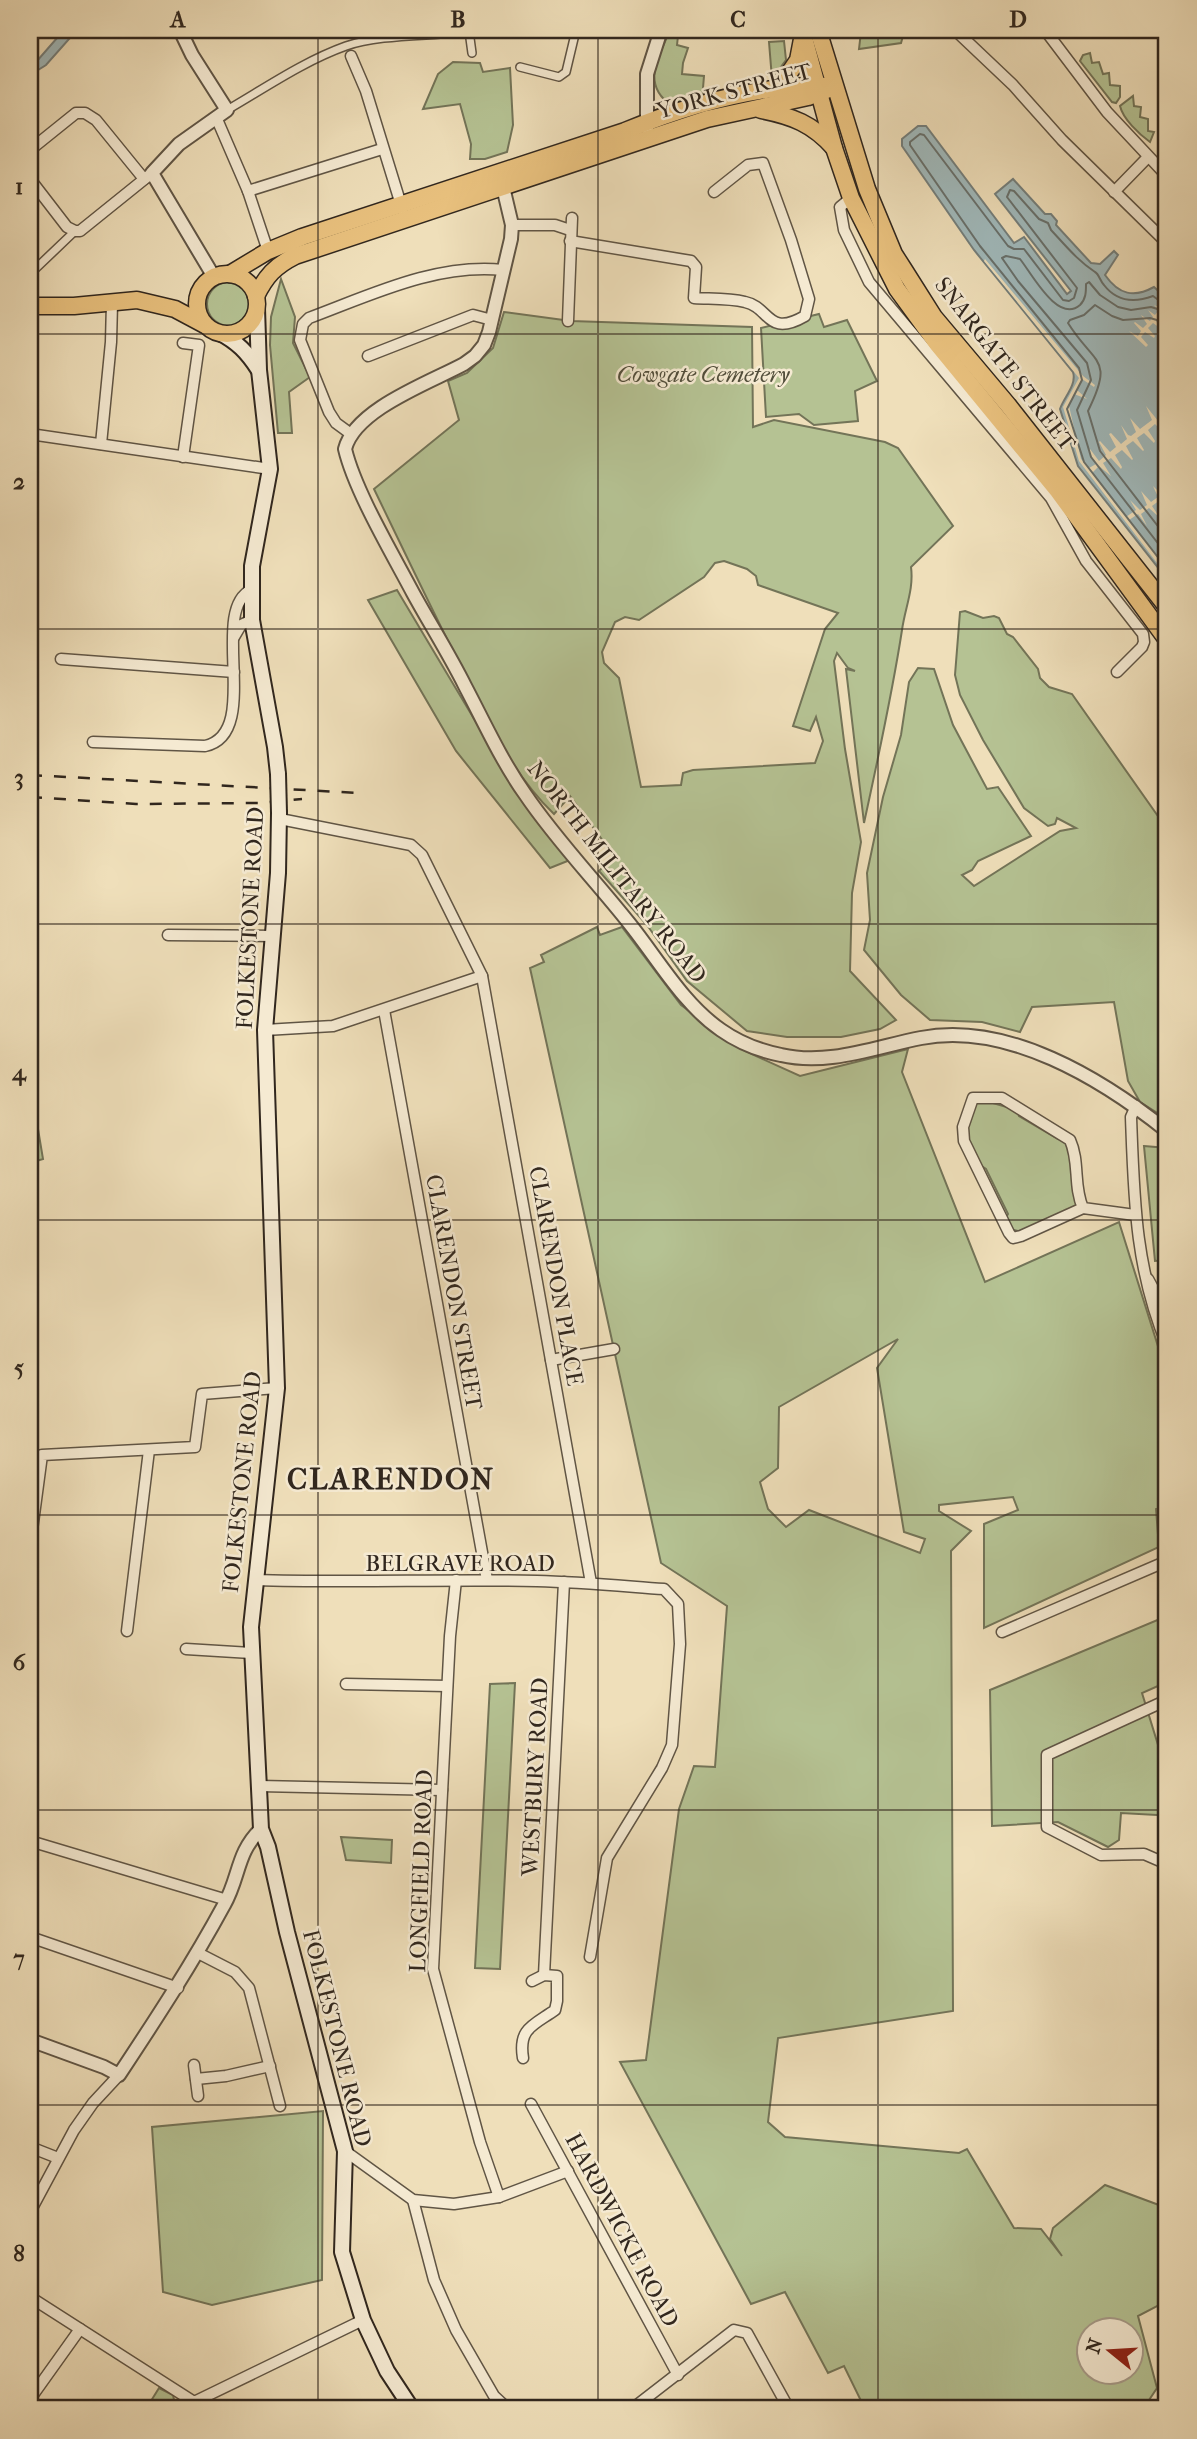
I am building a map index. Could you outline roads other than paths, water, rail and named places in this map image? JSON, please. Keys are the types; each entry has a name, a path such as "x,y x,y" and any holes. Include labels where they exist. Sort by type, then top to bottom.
{"main road":[{"path":"779,88 798,60 808,31"},
{"path":"808,31 824,88"},
{"name":"YORK STREET","path":"256,302 264,281 276,265 402,211 696,106 779,88 824,88"},
{"name":"YORK STREET","path":"222,276 268,251 402,211 503,187 707,119 755,109 824,88"},
{"name":"SNARGATE STREET","path":"824,88 834,148 850,198 880,259 912,312 1167,640"},
{"name":"SNARGATE STREET","path":"824,88 894,254 934,317 1008,405 1167,607"},
{"path":"755,109 807,124 823,135 834,148"},
{"path":"222,276 242,278 248,283 256,302 254,316 244,329 228,334 214,329 199,312 199,297 207,283 222,276"},
{"path":"30,306 137,300 157,303 236,341 259,370"},
{"name":"FOLKESTONE ROAD","path":"256,302 259,370 270,468 255,540 251,590 252,620 275,747 280,816 265,1030 277,1388 255,1580 251,1653 261,1829 268,1847 287,1932 345,2151 342,2252 363,2320 387,2371 412,2409"}],"street":[{"path":"180,30 222,113 268,251"},
{"path":"30,274 75,231 123,198 179,144 222,113 298,69 392,38 479,30"},
{"path":"520,67 559,77 566,72 576,30"},
{"path":"647,139 648,68 661,30"},
{"path":"955,30 1013,85 1062,140 1167,243"},
{"path":"1045,30 1107,112 1167,176"},
{"path":"470,31 472,53"},
{"path":"349,51 366,91 402,211"},
{"path":"648,93 659,107 669,114"},
{"path":"30,150 76,113 85,113 96,120 148,176 222,276"},
{"path":"248,191 382,149"},
{"path":"1114,192 1148,157"},
{"path":"512,225 555,225 570,236 691,261 696,267 694,298 748,302 770,320 780,324 793,323 805,316 809,299 763,163 748,165 714,192"},
{"path":"30,179 67,227 75,231"},
{"path":"503,187 512,225 503,270 492,320 484,345 475,356 449,372 385,405 351,434 336,423 300,340 303,324 309,318 416,278 486,268 503,270"},
{"path":"568,321 572,218"},
{"path":"101,444 111,342 111,303"},
{"path":"369,356 473,315 492,320"},
{"path":"183,343 199,345 183,457"},
{"path":"30,434 270,468"},
{"name":"NORTH MILITARY ROAD","path":"351,434 345,449 364,497 492,740 525,794 629,922 678,988 720,1030 782,1056 815,1059 867,1051 922,1038 971,1035 1013,1044 1070,1067 1136,1106 1167,1131"},
{"name":"SNARGATE STREET","path":"1054,495 1086,561 1143,635 1144,642 1117,672"},
{"path":"93,742 205,746 215,744 229,723 233,699 233,616 242,594 251,590"},
{"path":"1124,611 1133,608 1146,610"},
{"path":"234,637 241,625 252,620"},
{"path":"61,659 234,672"},
{"name":"CLARENDON PLACE","path":"280,816 411,845 422,855 482,976 590,1583"},
{"path":"167,935 273,936"},
{"path":"265,1030 334,1026 482,976"},
{"name":"CLARENDON STREET","path":"384,1010 486,1580"},
{"path":"1083,1208 1078,1196 1075,1152 1070,1140 1002,1098 973,1098 963,1127 964,1141 1013,1238 1021,1237 1083,1208 1135,1215"},
{"path":"1136,1106 1131,1117 1135,1215 1151,1304 1167,1345"},
{"path":"1145,1272 1167,1314"},
{"path":"551,1360 614,1349"},
{"path":"30,1545 42,1455 195,1447 202,1394 277,1388"},
{"path":"127,1631 149,1450"},
{"path":"1002,1632 1167,1561"},
{"name":"BELGRAVE ROAD","path":"255,1580 590,1583 664,1589 678,1604 680,1631 672,1745 662,1769 607,1858 590,1957"},
{"name":"LONGFIELD ROAD","path":"456,1580 447,1686 433,1969 480,2142 499,2197"},
{"name":"WESTBURY ROAD","path":"544,1975 564,1582"},
{"path":"186,1649 251,1653"},
{"path":"346,1684 447,1686"},
{"path":"1167,1700 1047,1755 1047,1827 1101,1855 1144,1854 1167,1864"},
{"path":"260,1786 442,1790"},
{"path":"30,2212 74,2130 119,2075 178,1988 227,1900 243,1850 261,1829"},
{"path":"30,1841 227,1900"},
{"path":"30,1937 178,1988"},
{"path":"198,1953 235,1972 249,1988 280,2106"},
{"path":"523,2058 521,2045 524,2034 537,2020 555,2010 557,2001 557,1976 544,1975 532,1981"},
{"path":"30,2040 119,2075"},
{"path":"194,2065 198,2096"},
{"path":"196,2079 226,2076 270,2066"},
{"name":"HARDWICKE ROAD","path":"531,2104 678,2375"},
{"path":"30,2147 58,2158"},
{"path":"345,2151 413,2200 454,2204 499,2197 568,2171"},
{"path":"413,2200 434,2280 456,2330 494,2396 508,2409"},
{"path":"30,2297 194,2402 363,2320"},
{"path":"30,2399 80,2329"},
{"path":"632,2409 734,2330 747,2333 789,2409"}],"water":[{"path":"64,30 77,30 46,65 30,75 30,66"},
{"path":"918,126 926,126 1014,243 1024,237 1067,294 1071,291 995,194 1013,179 1045,214 1051,214 1057,221 1056,225 1091,263 1100,264 1114,251 1118,255 1105,275 1116,287 1127,293 1140,293 1154,287 1167,299 1167,579 1078,466 1060,409 1072,386 1073,372 974,250 902,146 902,139"}],"railway":[{"path":"30,775 359,793"},
{"path":"30,797 136,804 258,803 302,799"}],"district":[{"name":"CLARENDON","path":"391,1479"}],"park label":[{"name":"Cowgate Cemetery","path":"703,374"}]}
